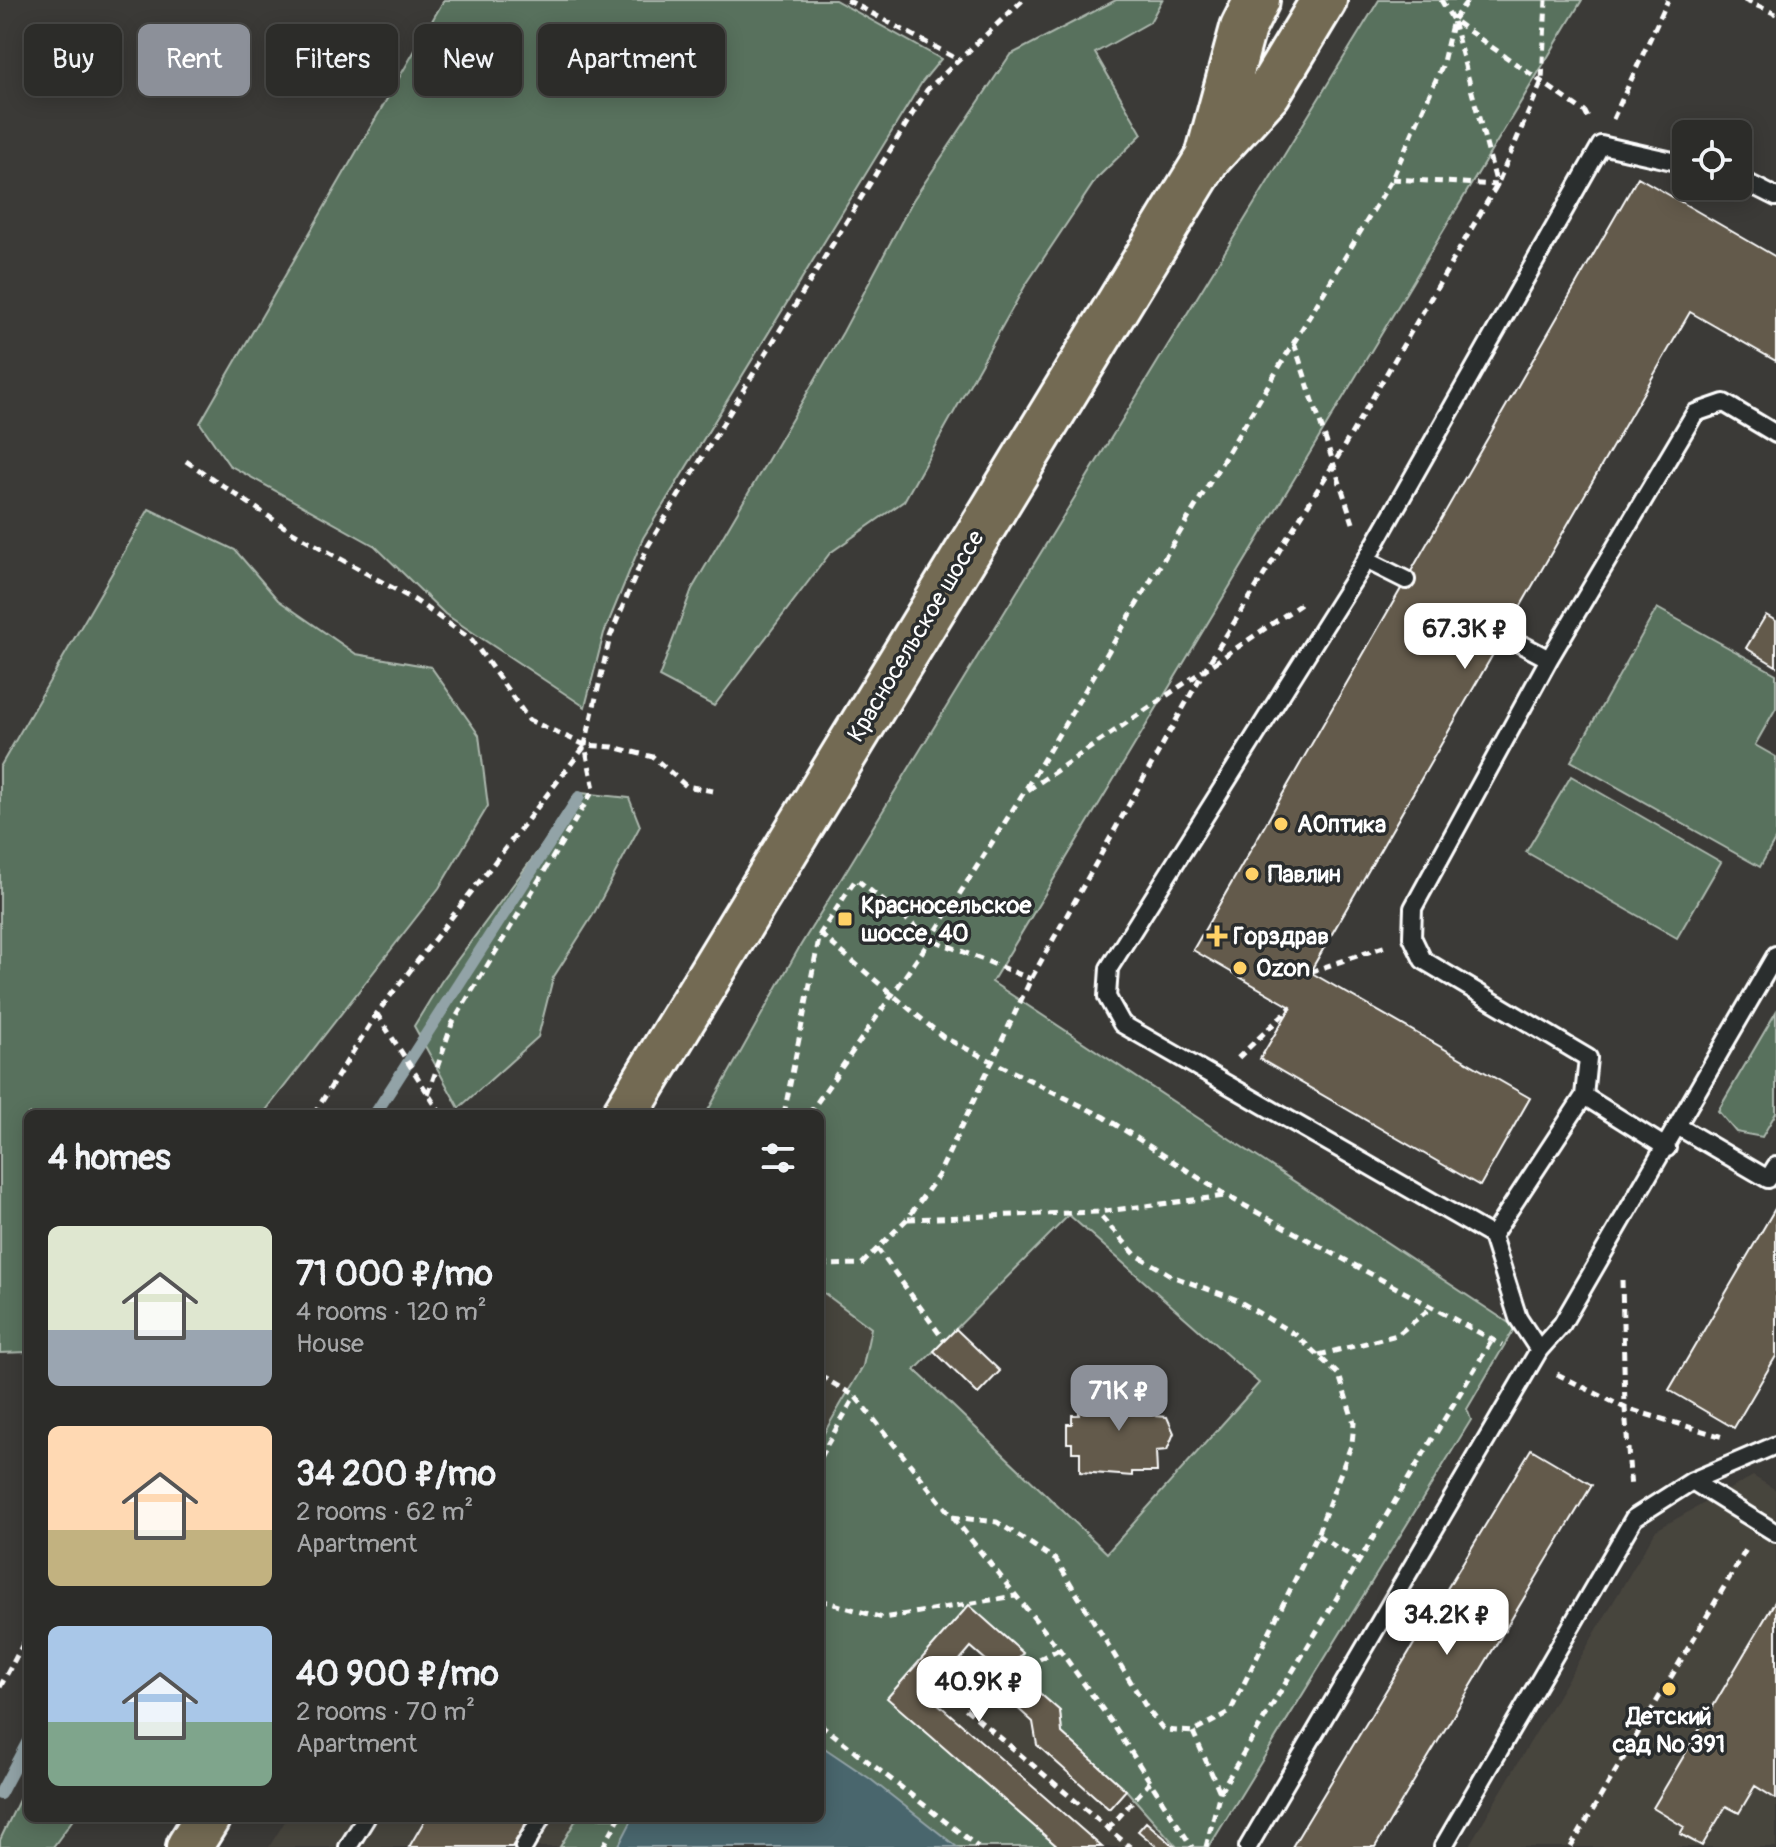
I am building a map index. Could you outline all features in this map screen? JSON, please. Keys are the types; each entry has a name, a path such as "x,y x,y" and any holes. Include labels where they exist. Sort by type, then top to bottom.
{"highway":[{"name":"Красносельское шоссе","path":"1207,159 1243,28 1257,0"},
{"name":"Красносельское шоссе","path":"627,1110 1207,159 1268,93 1324,0"}],"lane":[{"path":"1536,1356 1518,1318 1492,1236 1122,1024 1107,997 1109,968 1366,560 1601,145 1672,161"},
{"path":"1752,185 1776,197"},
{"path":"1492,1236 1584,1096 1588,1058 1423,960 1412,937 1413,908 1549,659 1695,413 1724,403 1776,434"},
{"path":"1366,560 1406,580"},
{"path":"1504,635 1549,659"},
{"path":"1248,1847 1536,1356 1562,1324 1667,1148 1776,955"},
{"path":"1584,1096 1667,1148"},
{"path":"1679,1127 1768,1179 1776,1166"},
{"path":"1443,1847 1634,1518 1692,1481 1773,1448"},
{"path":"1692,1481 1769,1528"},
{"path":"348,1847 364,1822"},
{"path":"524,1847 539,1822"}],"path":[{"path":"847,0 959,61"},
{"path":"428,1094 452,1024 594,789 585,745 610,637 648,546 927,90 1023,0"},
{"path":"1441,0 1453,20 1497,185"},
{"path":"812,1110 931,939 1024,792 1392,179 1442,66 1453,20 1468,0"},
{"path":"824,1265 862,1264 907,1219 938,1176 1031,979 1205,669 1333,465 1497,185 1542,81 1546,0"},
{"path":"1601,145 1668,0"},
{"path":"1744,0 1776,14"},
{"path":"1453,20 1585,112 1601,145"},
{"path":"1392,179 1497,185"},
{"path":"1024,792 1366,560 1294,342"},
{"path":"186,461 289,530 416,601 472,640 529,720 585,745 613,747 653,757 686,786 713,791"},
{"path":"316,1110 377,1013 585,745"},
{"path":"785,1110 820,934 856,879 931,939 1031,979"},
{"path":"820,934 943,1037 1104,1117 1227,1196 1492,1340 1536,1356 1625,1408 1773,1448"},
{"path":"1310,972 1412,937"},
{"path":"1218,1078 1291,1007"},
{"path":"377,1013 438,1110"},
{"path":"907,1219 1097,1212 1227,1196"},
{"path":"952,1517 997,1522 1056,1560 1148,1710 1164,1730 1193,1732 1230,1712 1317,1535 1352,1443 1354,1423 1339,1375 1277,1322 1235,1299 1174,1277 1135,1254 1097,1212"},
{"path":"1612,1239 1622,1245 1625,1408 1634,1518"},
{"path":"877,1248 944,1340"},
{"path":"1318,1356 1397,1335 1432,1307"},
{"path":"1206,1847 1220,1792 1492,1340"},
{"path":"824,1378 855,1396 1059,1649 1192,1847"},
{"path":"824,1450 855,1396"},
{"path":"1571,1847 1769,1528"},
{"path":"1317,1535 1359,1561"},
{"path":"824,1601 883,1618 1016,1596"},
{"path":"0,1687 24,1642"},
{"path":"1059,1649 965,1708 1130,1847"},
{"path":"824,1727 978,1847"},
{"path":"1193,1732 1220,1792"},
{"path":"1108,1829 1150,1782"},
{"path":"603,1847 617,1822"}],"shaded area":[{"path":"824,1293 880,1335 824,1433"},
{"name":"Детский сад № 391","path":"1753,1476 1776,1490 1776,1847 1468,1847 1656,1530"},
{"path":"969,1605 1023,1653 1020,1676 1060,1711 1177,1847 1058,1847 887,1698"},
{"path":"285,1822 575,1822 560,1847 269,1847"}],"green space":[{"path":"444,0 835,0 941,59 922,82 643,538 604,633 585,707 445,614 375,546 229,465 200,423 389,96 398,96 398,80 414,52 414,96 522,96 522,24 430,24"},
{"path":"1116,0 1162,0 1150,22 1095,53 1142,134 1097,178 1025,286 904,501 830,553 714,706 659,677 692,589 843,332 913,200 1010,55"},
{"path":"1379,0 1582,0 992,982 1515,1327 1467,1409 1471,1420 1209,1847 1177,1847 1126,1790 1062,1733 1060,1711 1020,1676 1023,1653 969,1606 888,1698 1058,1847 560,1847 575,1822 824,1822 824,1433 863,1366 871,1328 824,1293 824,1110 708,1110 799,948","holes":["1069,1215 1259,1383 1107,1553 915,1370"]},
{"path":"149,509 235,550 278,600 356,654 431,667 479,735 488,806 439,888 266,1110 24,1110 24,1352 0,1353 0,767"},
{"path":"1657,608 1776,674 1776,708 1755,745 1776,757 1776,838 1760,867 1571,761"},
{"path":"1571,776 1721,862 1677,938 1526,852"},
{"path":"581,793 629,798 640,826 593,915 553,978 538,1037 459,1108 414,1026 441,982"},
{"path":"1776,1012 1776,1113 1762,1137 1736,1132 1718,1111"},
{"path":"24,1789 24,1822 71,1822 53,1847 0,1847 0,1840"}],"water":[{"path":"824,1748 869,1778 957,1847 618,1847 631,1822 824,1822"}],"building":[{"path":"1638,177 1672,197 1672,200 1678,200 1776,257 1776,361 1690,312 1310,972 1530,1098 1480,1186 1260,1059 1291,1007 1193,950"},
{"path":"1766,615 1776,621 1776,666 1746,648"},
{"path":"1776,1207 1776,1356 1734,1428 1669,1390"},
{"path":"956,1329 1000,1371 978,1394 934,1351"},
{"path":"1104,1390 1156,1394 1156,1416 1167,1417 1174,1433 1167,1450 1156,1451 1157,1472 1132,1472 1132,1476 1080,1472 1080,1452 1072,1452 1072,1443 1067,1443 1067,1424 1072,1424 1072,1415 1079,1415 1079,1394 1104,1394"},
{"path":"1531,1449 1592,1485 1375,1847 1292,1847"},
{"path":"1776,1600 1776,1799 1755,1786 1739,1813 1726,1806 1702,1846 1680,1834 1684,1827 1653,1808"},
{"path":"969,1605 1023,1653 1003,1675 971,1647 929,1696 1102,1847 1058,1847 887,1698"},
{"path":"1020,1676 1060,1711 1062,1733 1126,1790 1109,1809 1037,1745 1033,1722 1003,1695"},
{"path":"424,1822 527,1822 512,1847 409,1847"},
{"path":"1146,1822 1175,1847 1157,1847 1138,1831"}],"waterway":[{"path":"378,1110 579,797"},
{"path":"0,1794 24,1749"}],"place":[{"name":"АОптика","path":"1281,824"},
{"name":"Павлин","path":"1252,874"},
{"name":"Красносельское шоссе, 40","path":"845,919"},
{"name":"Горздрав","path":"1217,936"},
{"name":"Ozon","path":"1240,968"},
{"name":"Детский сад № 391","path":"1669,1689"}]}
